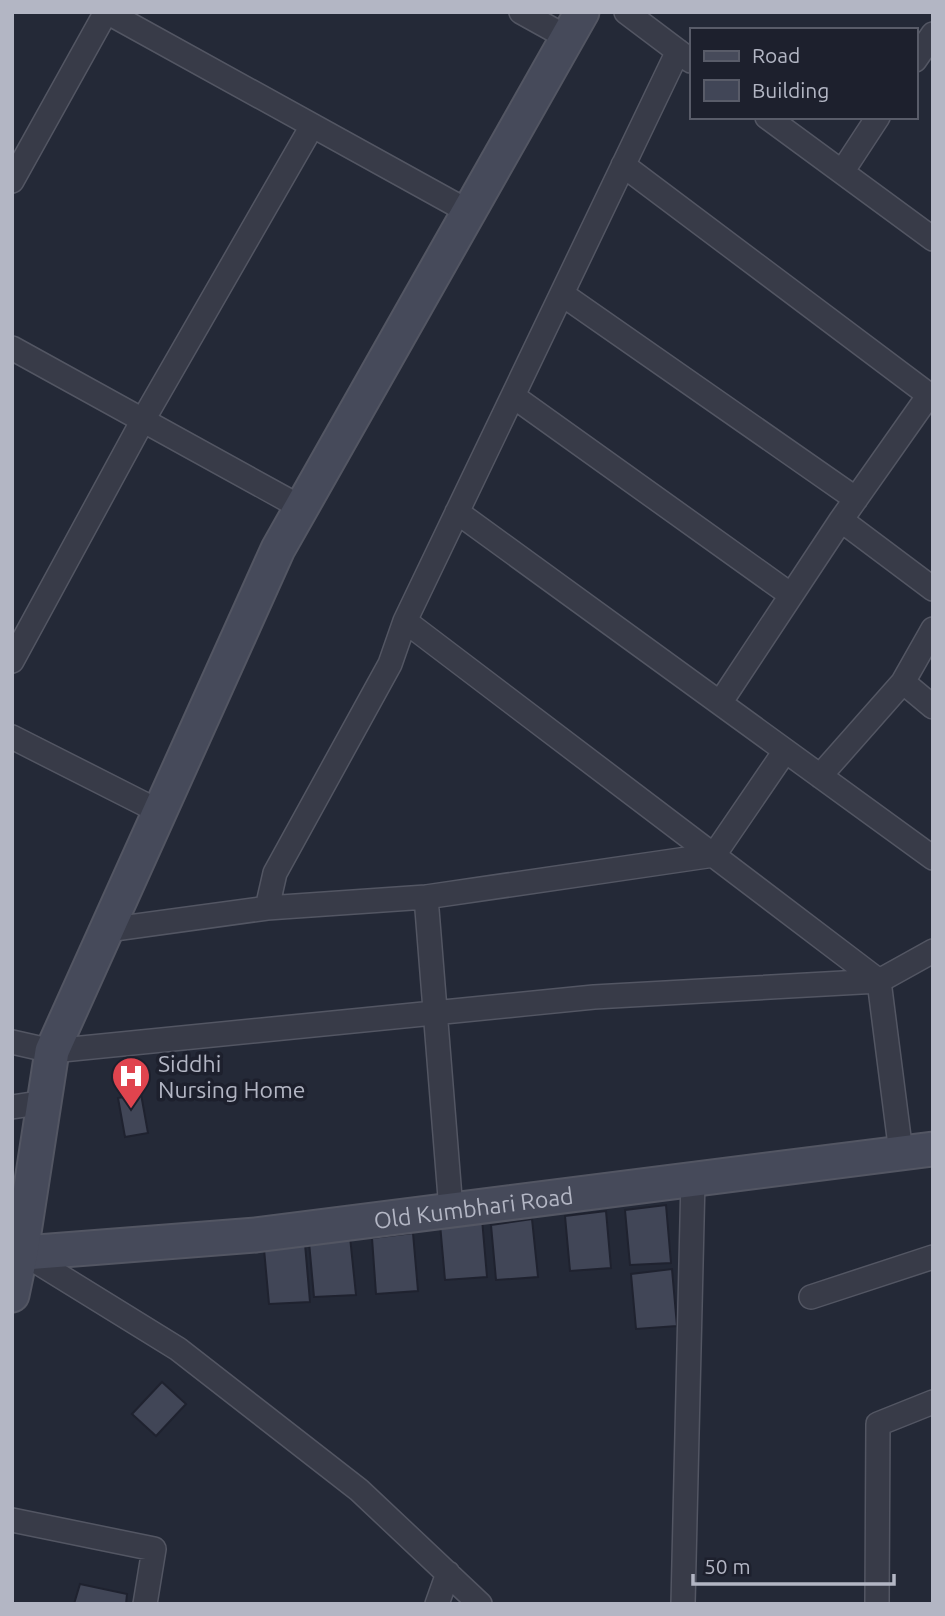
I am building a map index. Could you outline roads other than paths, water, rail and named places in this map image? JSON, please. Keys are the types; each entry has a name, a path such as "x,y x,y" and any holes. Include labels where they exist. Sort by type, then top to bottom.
{"street":[{"path":"12,181 106,12 469,212"},
{"path":"12,1295 52,1051 278,550 575,25 521,12"},
{"path":"267,908 275,873 390,664 405,621 624,165 684,56 626,12"},
{"path":"917,57 933,34"},
{"path":"770,119 933,239"},
{"path":"842,172 877,119"},
{"path":"12,661 143,420 312,126"},
{"path":"624,165 931,397 841,520 720,703"},
{"path":"562,294 856,499"},
{"path":"12,348 302,508"},
{"path":"513,396 791,595"},
{"path":"457,512 933,858"},
{"path":"841,520 933,589"},
{"path":"405,621 879,981 917,1151"},
{"path":"820,776 903,682 933,629"},
{"path":"903,682 933,707"},
{"path":"12,737 160,812"},
{"path":"107,930 267,908 426,897 714,855 785,751"},
{"path":"426,897 451,1210"},
{"path":"12,1042 52,1051 594,997 879,981 933,951"},
{"path":"12,1107 45,1102"},
{"name":"Old Kumbhari Road","path":"17,1253 256,1235 917,1151"},
{"path":"683,1604 693,1179"},
{"path":"17,1253 178,1349 359,1490 480,1604"},
{"path":"811,1297 933,1258"},
{"path":"877,1604 878,1424 933,1402"},
{"path":"12,1520 154,1549 151,1599"},
{"path":"437,1604 448,1573"}],"place":[{"name":"Siddhi Nursing Home","path":"131,1110"}]}
